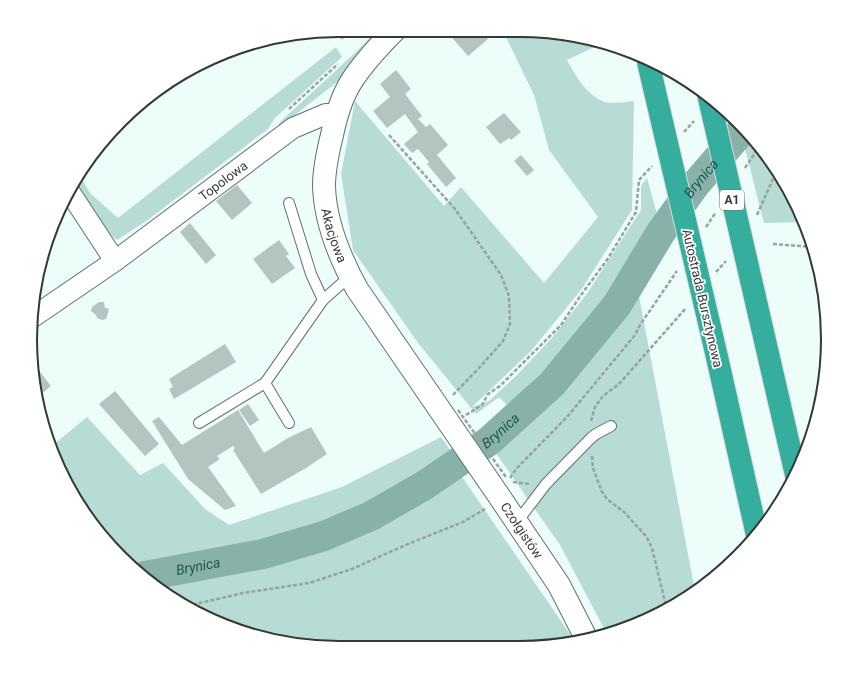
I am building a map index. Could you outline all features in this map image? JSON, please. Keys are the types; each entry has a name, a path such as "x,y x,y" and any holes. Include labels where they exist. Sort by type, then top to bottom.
{"highway":[{"name":"Autostrada Bursztynowa","path":"649,66 755,527"},
{"name":"A1","path":"711,106 794,465"}],"street":[{"name":"Akacjowa","path":"388,37 373,53 352,80 336,115 327,158 324,185 327,213 333,234 357,290 450,413"},
{"name":"Topolowa","path":"39,313 115,261 293,128 326,114 336,115"},
{"path":"73,196 115,261"},
{"name":"Czołgistów","path":"450,413 505,484 517,522 559,585 584,634"}],"lane":[{"path":"290,204 311,274 323,300"},
{"path":"199,422 266,383 323,300 350,276"},
{"path":"266,383 288,423"},
{"path":"517,522 546,484 591,438 611,426"}],"path":[{"path":"682,134 698,117"},
{"path":"389,136 455,209 501,275 509,296 510,324 503,342 479,368 450,413"},
{"path":"743,171 756,152"},
{"path":"450,413 482,404 488,394 500,386 561,325 607,260 636,212 639,180 655,163"},
{"path":"755,218 774,177"},
{"path":"704,230 717,210"},
{"path":"773,244 806,247"},
{"path":"715,274 731,256"},
{"path":"194,604 243,593 310,583 352,569 463,522 489,507 516,469 567,418 635,335 640,324 678,270"},
{"path":"665,603 652,548 646,536 624,512 607,499 602,492 593,468 591,421 595,407 603,396 619,384 689,304"},
{"path":"450,413 505,484"},
{"path":"505,484 513,482 546,484"}],"green space":[{"path":"370,37 377,37 346,75 277,129 280,122"},
{"path":"506,37 558,40 595,47 567,60 583,85 599,99 612,103 634,101 632,210 581,290 531,351 472,407 489,401 517,375 551,339 586,295 641,210 641,186 647,178 660,225 610,299 560,361 512,410 499,397 476,414 418,343 353,250 341,174 355,101 444,206 461,187 544,283 598,217 549,150 534,95"},
{"path":"336,47 342,57 275,118 268,129 149,219 117,240 112,236 76,189 82,180 90,193 118,218"},
{"path":"742,137 759,155 770,171 781,188 798,222 764,223"},
{"path":"638,291 694,585 653,610 604,629 560,545 493,449 537,414 591,355"},
{"path":"87,417 140,475 163,463 205,509 229,525 342,487 441,437 453,454 329,526 264,546 143,569 125,553 99,523 77,490 56,443"},
{"path":"458,471 571,636 519,641 339,641 300,638 261,631 223,618 188,601 160,583 292,555 375,523"}],"building":[{"path":"452,37 486,37 488,39 468,56"},
{"path":"396,70 411,89 405,94 422,116 418,119 426,127 430,124 448,145 437,155 456,178 446,187 427,164 429,162 418,149 412,153 404,144 418,132 405,114 387,128 373,111 390,97 380,84"},
{"path":"504,113 521,132 511,140 509,138 500,144 486,127"},
{"path":"521,155 534,170 527,176 514,161"},
{"path":"237,185 252,203 232,220 216,201"},
{"path":"190,223 216,255 206,264 180,232"},
{"path":"279,240 289,254 286,256 295,268 272,284 253,259"},
{"path":"99,302 104,302 105,308 109,310 106,319 102,320 97,318 91,311 92,307"},
{"path":"225,344 236,362 174,399 169,389 173,387 169,379"},
{"path":"39,371 51,386 42,393"},
{"path":"115,391 159,444 145,456 99,404"},
{"path":"248,404 259,420 250,426 239,410"},
{"path":"238,410 264,453 288,438 311,427 327,454 261,494 233,450 235,448 233,446 217,456 220,459 208,467 236,506 225,510 188,479 152,421 159,417 182,445"}],"waterway":[{"name":"Brynica","path":"150,575 263,554 324,536 371,516 425,485 489,441 552,384 617,305 661,232 695,185 740,133"}]}
